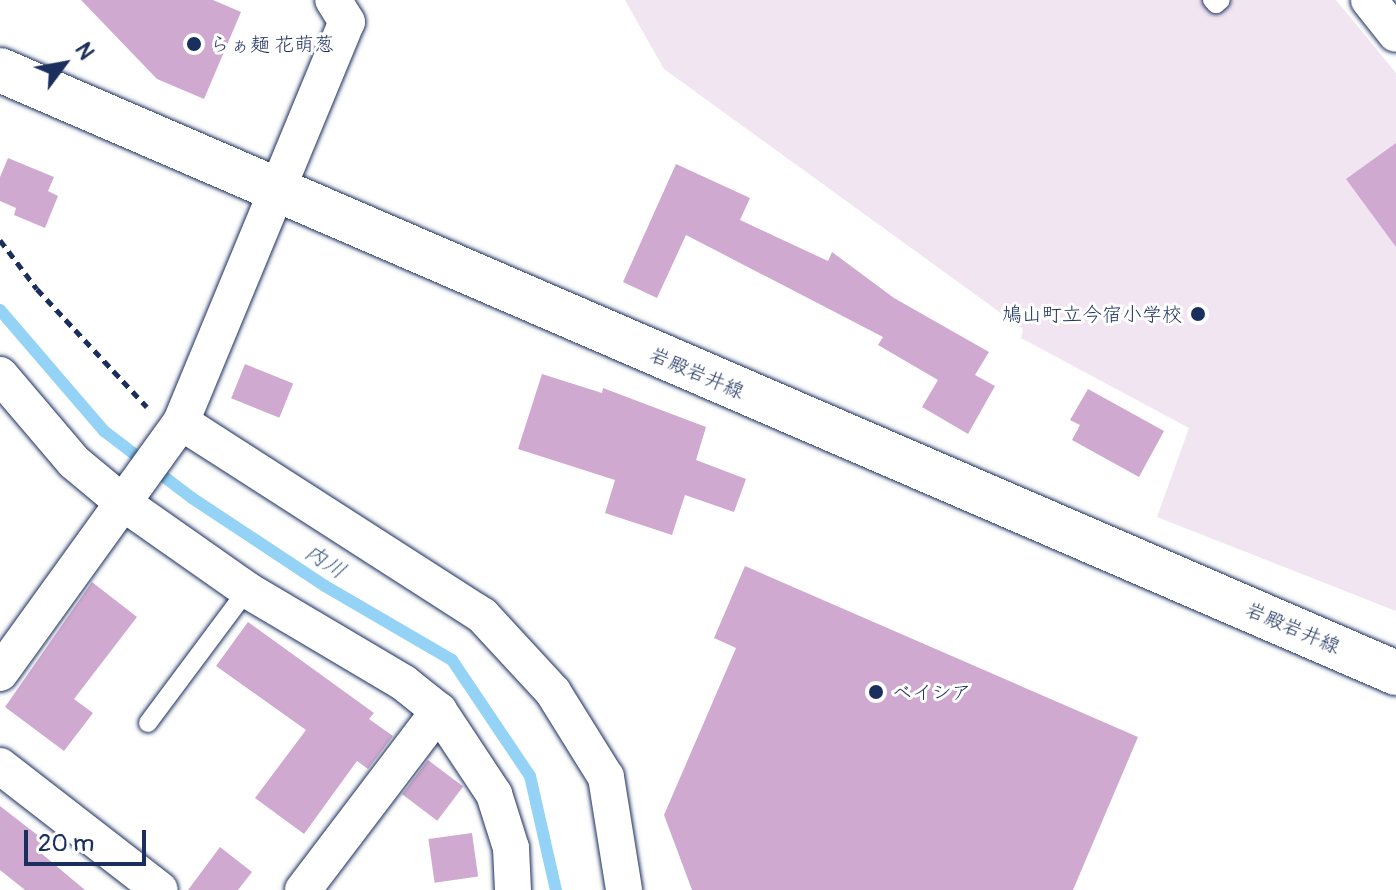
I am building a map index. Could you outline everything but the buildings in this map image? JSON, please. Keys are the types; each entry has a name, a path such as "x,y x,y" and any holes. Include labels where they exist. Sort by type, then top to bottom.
{"main road":[{"name":"岩殿岩井線","path":"0,70 276,192 1396,673"}],"street":[{"path":"0,673 181,422 347,22 333,0"},
{"path":"1369,0 1396,34"},
{"path":"0,375 74,462 122,502 247,590 404,683 439,711 494,794 511,848 513,890"},
{"path":"181,422 482,615 553,692 606,777 624,890"},
{"path":"303,890 439,711"},
{"path":"0,766 160,890"}],"lane":[{"path":"1212,0 1216,4 1221,0"},
{"path":"148,723 247,590"}],"path":[{"path":"0,240 104,364 149,409 181,422"}],"shaded area":[{"name":"鳩山町立今宿小学校","path":"625,0 1336,0 1396,73 1396,611 1157,517 1189,428 1021,338 1023,329 664,69"}],"waterway":[{"name":"内川","path":"0,310 104,431 192,498 325,586 452,660 530,776 556,890"}],"place":[{"name":"らぁ麺 花萌葱","path":"194,44"},
{"name":"鳩山町立今宿小学校","path":"1198,314"},
{"name":"ベイシア","path":"876,692"}]}
